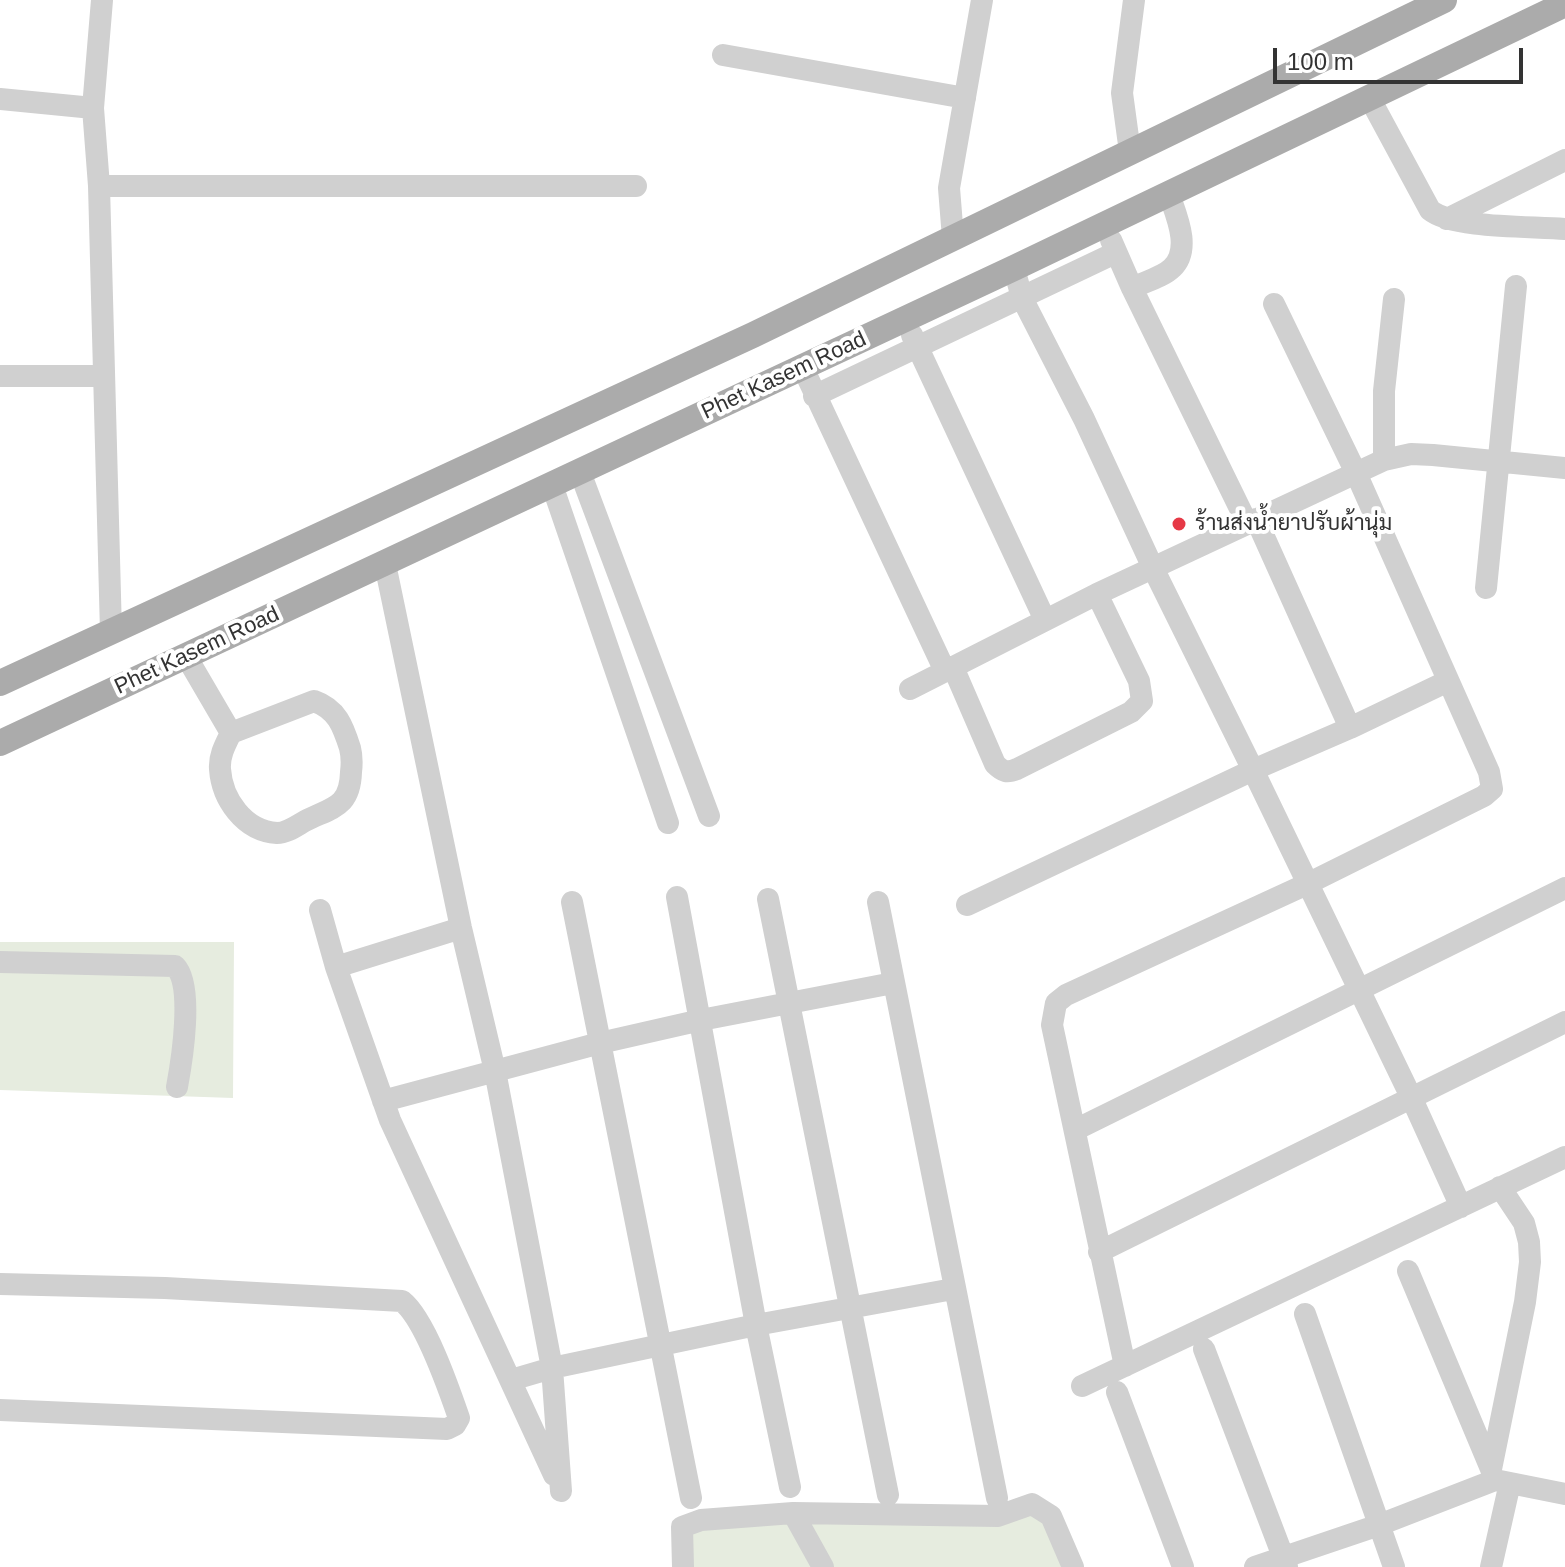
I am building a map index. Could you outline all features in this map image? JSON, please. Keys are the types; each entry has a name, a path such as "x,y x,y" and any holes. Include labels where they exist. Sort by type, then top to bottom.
{"main road":[{"path":"0,683 753,335 1444,0"},
{"name":"Phet Kasem Road","path":"0,743 803,368 1565,4"}],"street":[{"path":"102,0 93,108 99,186 111,632"},
{"path":"953,238 949,188 982,0"},
{"path":"1130,152 1122,93 1134,0"},
{"path":"723,55 965,98"},
{"path":"1369,97 1430,210 1447,219 1565,229"},
{"path":"0,99 93,108"},
{"path":"1447,219 1565,160"},
{"path":"99,186 636,186"},
{"path":"1132,288 1171,270 1179,259 1182,246 1180,230 1169,194"},
{"path":"1106,224 1115,253 1252,521 1350,728"},
{"path":"814,396 1115,253"},
{"path":"1014,268 1022,298 1084,419 1153,568 1412,1099 1461,1207"},
{"path":"1486,588 1516,286"},
{"path":"1384,460 1384,391 1394,299"},
{"path":"1125,1366 1052,1025 1056,1003 1066,995 1307,884 1484,796 1492,789 1489,772 1356,473 1274,304"},
{"path":"904,320 1045,620"},
{"path":"803,368 814,396 1001,771 1009,773 1116,720 1142,701 1142,692 1097,594"},
{"path":"0,376 104,376"},
{"path":"910,689 1097,594 1384,460 1411,454 1565,468"},
{"path":"580,472 709,816"},
{"path":"552,485 668,823"},
{"path":"320,910 336,967 383,1101 561,1491 552,1368 495,1071 461,928 385,564"},
{"path":"186,656 231,733"},
{"path":"967,905 1448,681"},
{"path":"314,701 326,706 337,716 351,753 350,791 343,802 284,832 261,829 243,819 232,806 223,785 220,767 231,733 314,701"},
{"path":"1075,1130 1565,888"},
{"path":"677,897 756,1325 790,1487"},
{"path":"768,899 888,1495"},
{"path":"572,902 691,1498"},
{"path":"878,902 997,1498"},
{"path":"336,967 461,928"},
{"path":"0,962 175,966 181,972 185,1020 177,1087"},
{"path":"383,1101 600,1043 893,983"},
{"path":"1099,1252 1565,1022"},
{"path":"1082,1386 1565,1157"},
{"path":"1491,1567 1498,1477 1530,1262 1524,1223 1500,1187"},
{"path":"1408,1271 1498,1477"},
{"path":"0,1284 165,1288 402,1301 418,1322 450,1389 459,1418 455,1425 447,1429 0,1410"},
{"path":"511,1380 552,1368 756,1325 953,1289"},
{"path":"1305,1314 1394,1567"},
{"path":"1204,1349 1286,1562"},
{"path":"1117,1392 1183,1567"},
{"path":"1255,1567 1286,1562 1498,1477 1565,1494"},
{"path":"683,1567 682,1527 701,1520 793,1513 998,1516 1032,1504 1051,1516 1073,1567"},
{"path":"793,1513 823,1567"}],"shaded area":[{"path":"0,942 234,942 233,1098 0,1090"},
{"path":"1053,1506 1077,1567 684,1567 690,1525"}],"place":[{"name":"ร้านส่งน้ำยาปรับผ้านุ่ม","path":"1179,524"}]}
